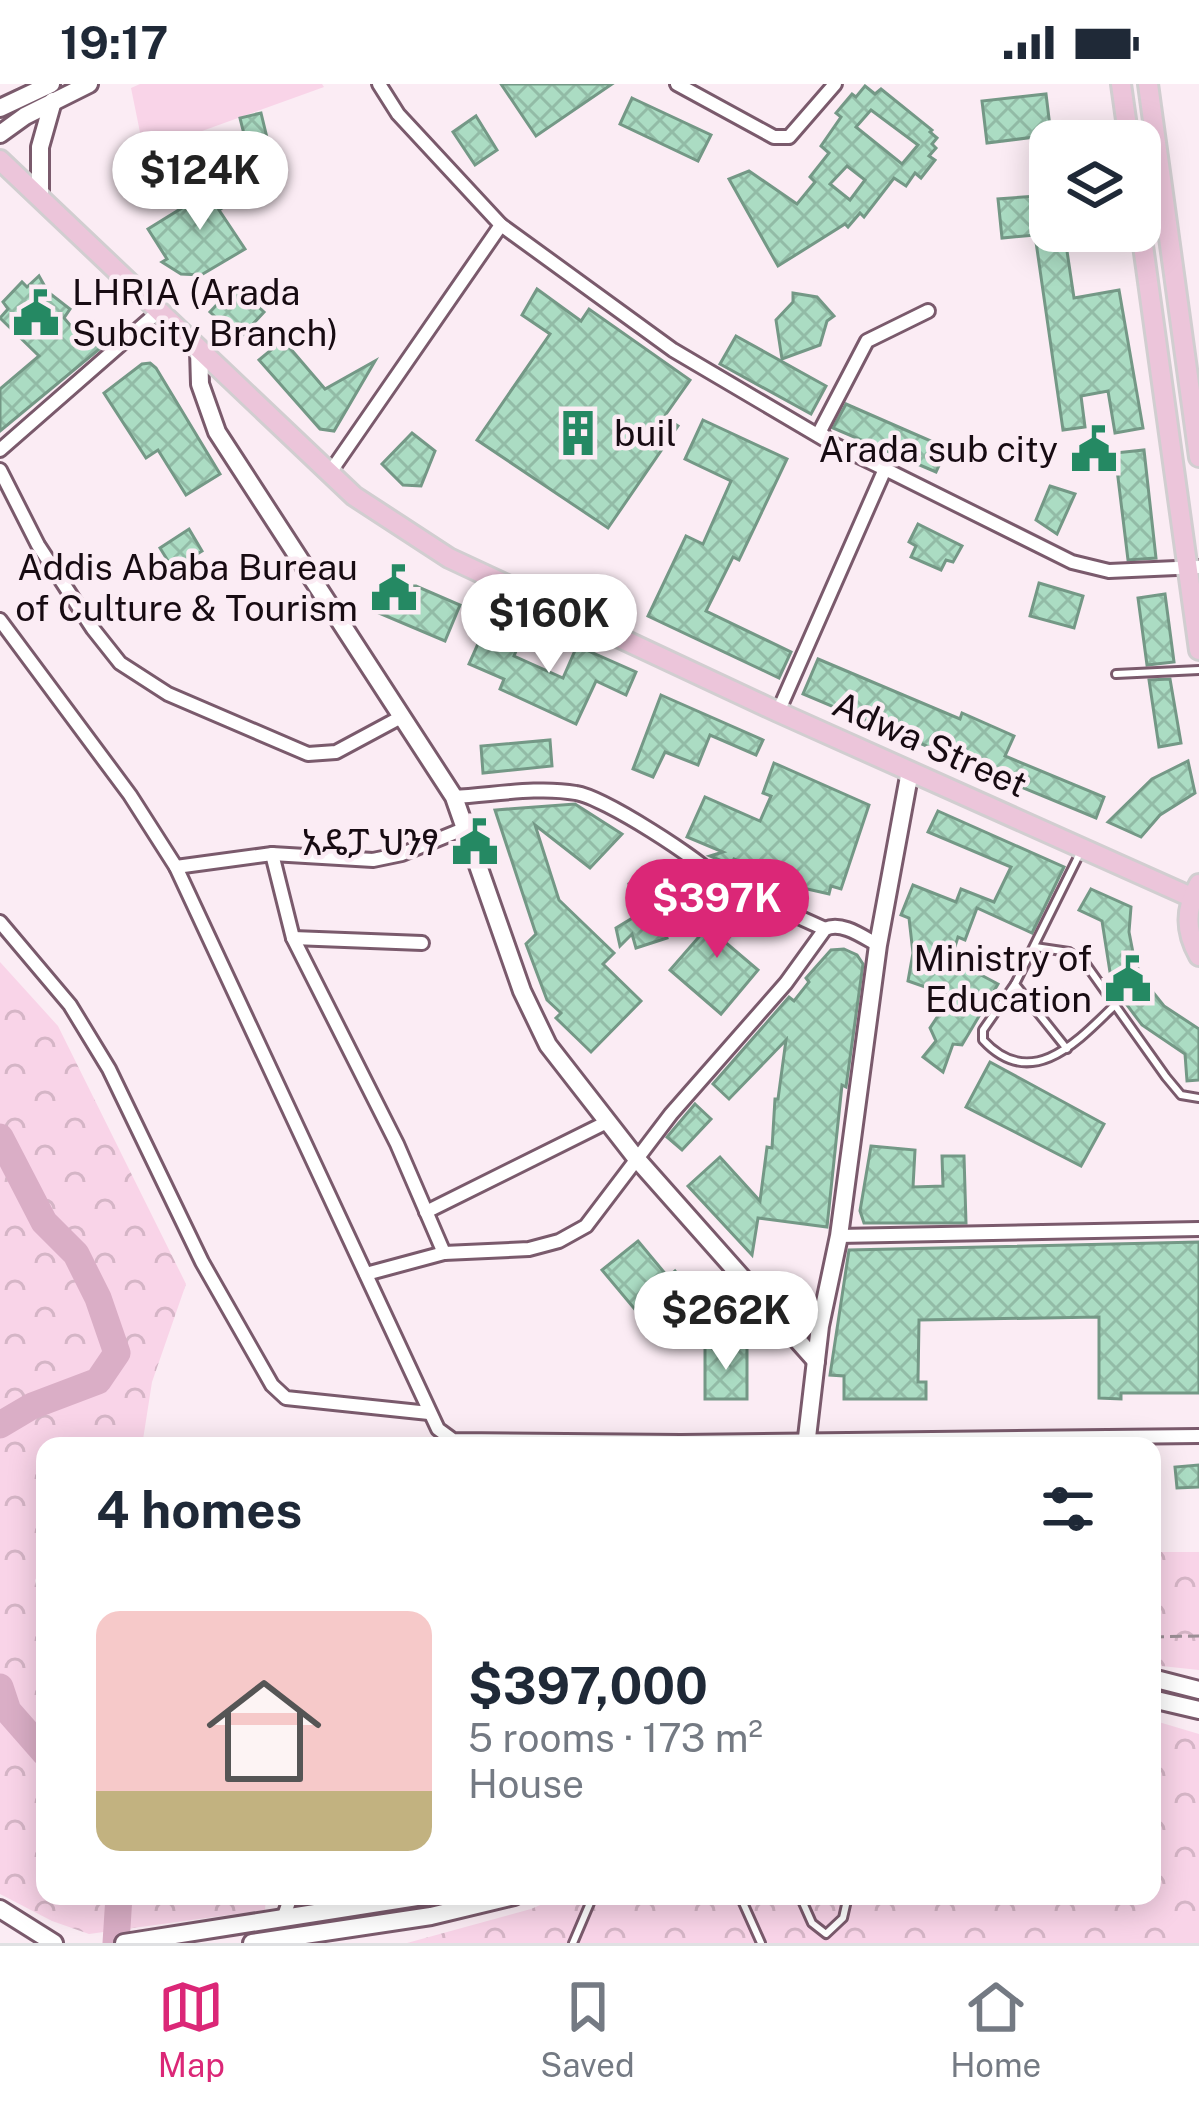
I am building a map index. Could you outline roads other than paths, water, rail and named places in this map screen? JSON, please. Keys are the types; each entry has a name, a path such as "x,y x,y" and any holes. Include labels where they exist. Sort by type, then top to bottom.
{"main road":[{"path":"1121,84 1126,120"},
{"path":"1148,84 1199,458"},
{"name":"Adwa Street","path":"0,160 329,474 354,496 449,558 1083,848 1195,890"},
{"path":"1144,252 1193,568 1199,650"},
{"path":"1195,890 1189,934 1199,956"}],"street":[{"path":"0,109 89,84"},
{"path":"380,84 398,114 501,225 673,350 829,442 1072,562 1109,572 1193,568"},
{"path":"677,84 774,137 789,137 835,84"},
{"path":"0,134 52,93"},
{"path":"40,198 40,146 52,93"},
{"path":"329,474 501,225"},
{"path":"0,450 159,311"},
{"path":"829,442 820,431 867,341 928,311"},
{"path":"199,350 200,384 217,432 454,797 522,992 548,1046 636,1158 816,1361"},
{"path":"778,712 885,469"},
{"path":"0,470 38,545 93,629 120,663 168,694 308,754 336,752 403,716"},
{"path":"0,620 130,795 176,867 429,1413 437,1429 449,1437"},
{"path":"807,1437 878,945 910,771"},
{"path":"454,797 579,793 686,853 719,880 825,929"},
{"path":"176,867 272,854 374,860 466,828"},
{"path":"272,854 293,938 397,1144 444,1252"},
{"path":"0,922 70,1005 109,1069 202,1262 272,1385 286,1398 429,1413"},
{"path":"366,1274 444,1252 529,1249 559,1241 586,1226 636,1158 786,983 825,929 833,925 847,929 878,945"},
{"path":"293,938 422,943"},
{"path":"426,1212 607,1121"},
{"path":"839,1236 1199,1229"},
{"path":"1143,1437 1199,1436"},
{"path":"1161,1680 1199,1690"},
{"path":"1161,1702 1199,1710"},
{"path":"284,1916 288,1905"},
{"path":"124,1943 360,1905"},
{"path":"252,1943 485,1905"},
{"path":"0,1909 53,1943"}],"lane":[{"path":"1116,674 1199,670"},
{"path":"1083,848 1015,985 983,1030 983,1040 995,1053 1018,1062 1046,1060 1067,1049 1114,1006"},
{"path":"1035,946 1069,952 1085,964 1181,1095 1199,1098"},
{"path":"1015,985 1067,1049"},
{"path":"573,1943 589,1905"},
{"path":"744,1905 761,1943"},
{"path":"804,1905 824,1938 843,1918 846,1905"}],"waterway":[{"path":"0,1137 44,1222 76,1254 117,1353 98,1381 32,1406 0,1425"},
{"path":"0,1687 8,1711 36,1743"},
{"path":"116,1943 118,1905"}],"place":[{"name":"LHRIA (Arada Subcity Branch)","path":"36,313"},
{"name":"buil","path":"578,433"},
{"name":"Arada sub city","path":"1094,449"},
{"name":"Addis Ababa Bureau of Culture & Tourism","path":"394,588"},
{"name":"አዴፓ ህንፃ","path":"475,842"},
{"name":"Ministry of Education","path":"1128,979"}]}
